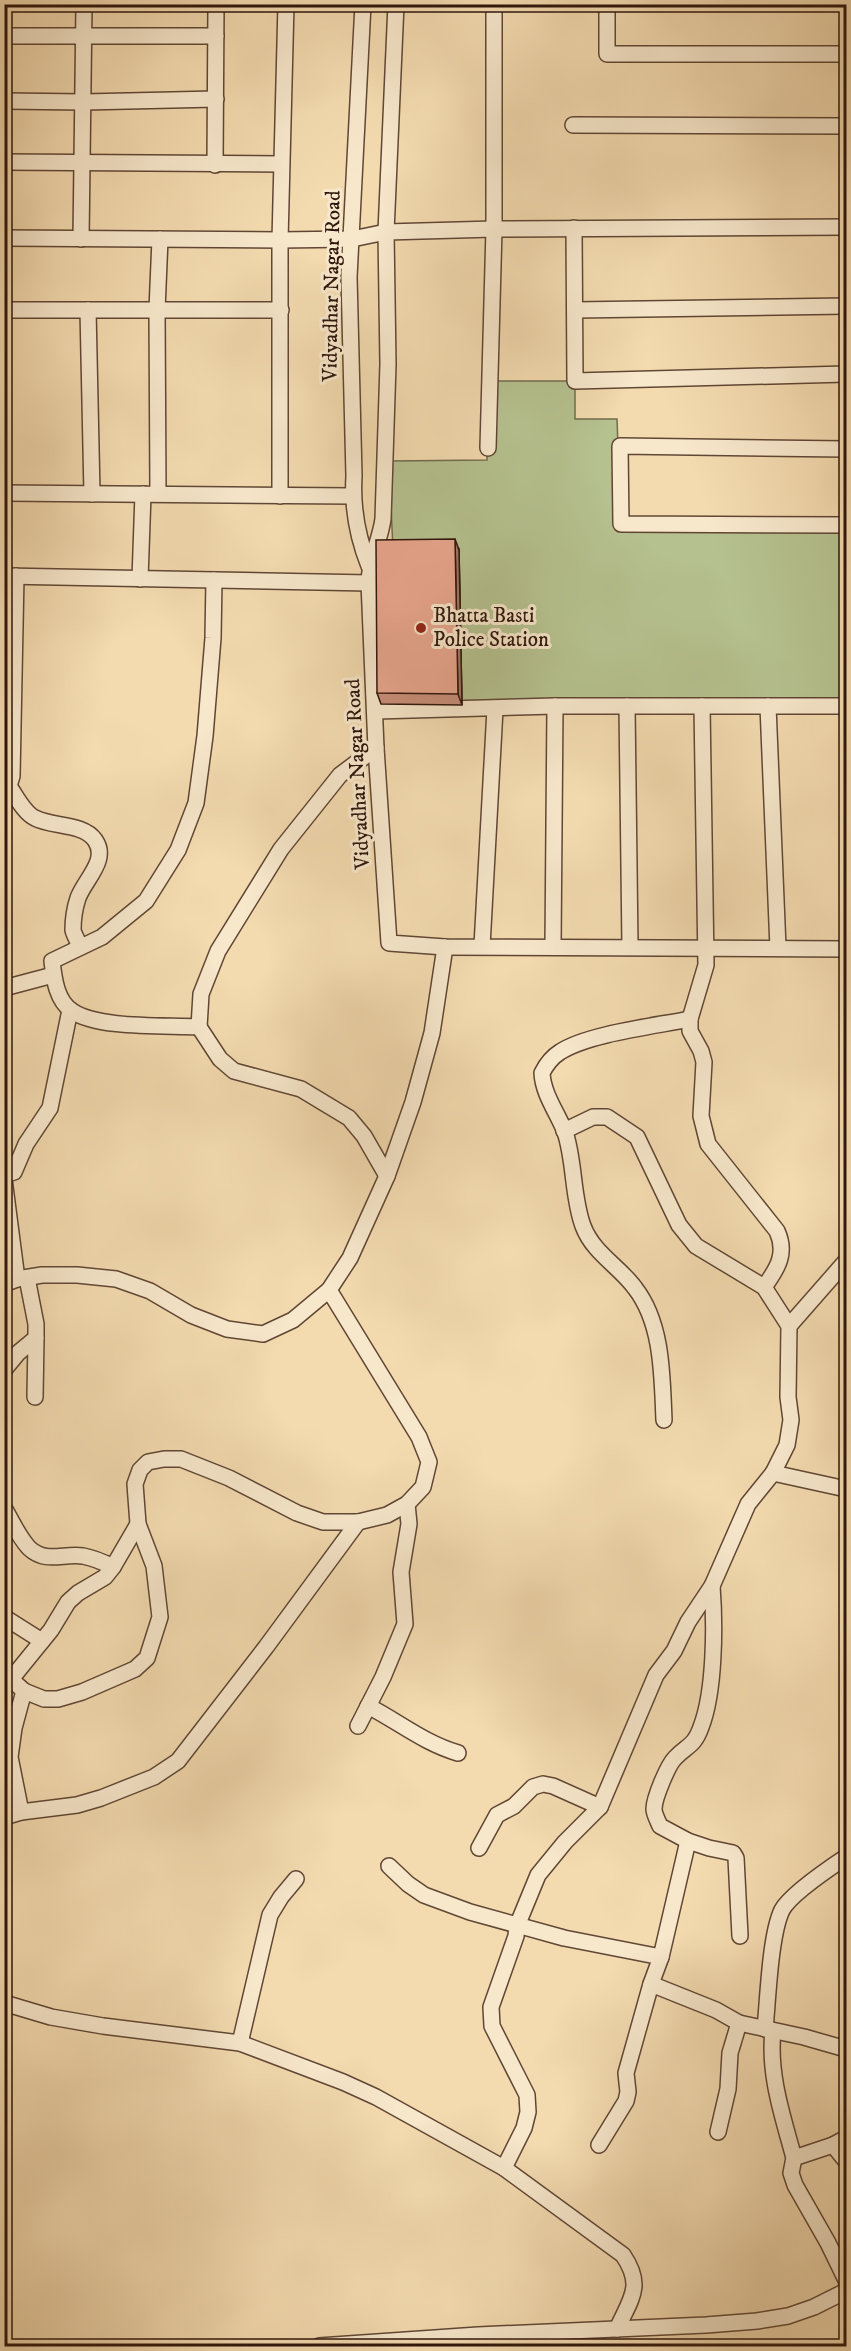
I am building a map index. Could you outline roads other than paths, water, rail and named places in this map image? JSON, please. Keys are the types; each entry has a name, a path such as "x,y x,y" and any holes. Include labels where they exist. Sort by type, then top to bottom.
{"street":[{"path":"81,239 84,4"},
{"path":"215,165 216,4"},
{"path":"279,496 281,165 286,4"},
{"name":"Vidyadhar Nagar Road","path":"363,4 350,277 353,496 358,536 369,566 376,748 389,943 445,947"},
{"name":"Vidyadhar Nagar Road","path":"369,566 380,537 383,519 388,364 386,232 396,4"},
{"path":"488,448 494,229 494,4"},
{"path":"607,4 607,54 846,54"},
{"path":"4,36 216,36"},
{"path":"4,101 216,99"},
{"path":"573,124 846,126"},
{"path":"4,162 281,165"},
{"path":"4,238 280,240 352,239 386,232 494,229 846,227"},
{"path":"574,228 575,381 846,374"},
{"path":"159,494 160,239"},
{"path":"575,310 846,306"},
{"path":"4,310 281,310"},
{"path":"88,310 92,494"},
{"path":"846,449 620,446 621,524 846,525"},
{"path":"4,493 353,496"},
{"path":"140,579 142,494"},
{"path":"80,946 73,932 74,916 78,898 98,864 100,849 94,837 85,832 35,818 7,788 12,776 10,576 369,583"},
{"path":"199,1027 109,1023 88,1019 70,1010 55,986 52,961 102,937 146,901 178,850 196,803 205,736 213,638 214,580"},
{"path":"376,711 555,706 846,706"},
{"path":"553,946 555,706"},
{"path":"627,706 630,947"},
{"path":"702,706 706,965 690,1018 690,1031 704,1062 701,1116 708,1144 777,1231 782,1243 777,1269 764,1287"},
{"path":"768,706 778,948"},
{"path":"482,946 495,709"},
{"path":"376,748 340,775 281,849 218,951 201,994 199,1027 220,1059 234,1071 301,1089 349,1118 363,1136 387,1176"},
{"path":"16,1280 77,1275 116,1279 150,1291 183,1311 218,1325 263,1334 293,1320 329,1290 350,1258 387,1176 413,1102 432,1033 445,947 846,949"},
{"path":"4,988 53,975"},
{"path":"35,1397 36,1324 16,1280 4,1177 14,1172 26,1143 50,1108 70,1010"},
{"path":"664,1420 662,1371 649,1312 636,1288 603,1256 584,1227 564,1131 542,1084 542,1073 558,1053 591,1039 690,1018"},
{"path":"504,2168 524,2128 528,2112 527,2095 492,2026 491,2007 516,1936 517,1926 538,1875 565,1842 600,1807 656,1675 674,1651 688,1622 712,1586 748,1504 773,1473 787,1445 791,1420 788,1397 789,1326 764,1287 696,1246 679,1225 637,1137 607,1117 593,1117 564,1131"},
{"path":"789,1326 846,1261"},
{"path":"138,1524 114,1567 105,1577 78,1593 68,1602 42,1641 8,1676 24,1691 44,1699 66,1697 135,1669 147,1658 160,1617 154,1566 138,1524 135,1484 140,1470 148,1462 181,1459 229,1478 297,1513 323,1522 358,1522 387,1515 407,1504 423,1487 429,1462 419,1437 329,1290"},
{"path":"4,1370 18,1353 36,1338"},
{"path":"773,1473 846,1489"},
{"path":"358,1726 383,1677 405,1624 401,1572 407,1540 407,1504"},
{"path":"4,1508 20,1536 30,1549 39,1555 50,1558 80,1556 114,1567"},
{"path":"4,1817 21,1812 77,1805 101,1798 154,1777 178,1761 358,1522"},
{"path":"712,1586 715,1618 706,1710 694,1743 673,1759 654,1809 660,1826 688,1841 733,1853 736,1858 740,1936"},
{"path":"4,1617 42,1641"},
{"path":"21,1812 10,1757 14,1728 24,1691"},
{"path":"368,1706 420,1738 439,1747 458,1752"},
{"path":"478,1848 497,1815 514,1806 533,1787 543,1784 553,1786 600,1807"},
{"path":"599,2145 626,2101 628,2092 626,2073 661,1957 688,1841"},
{"path":"846,1857 783,1908 777,1926 769,2030 779,2100 794,2158 791,2173 795,2185 828,2242 846,2280"},
{"path":"389,1866 408,1884 452,1906 564,1938 661,1957"},
{"path":"240,2043 270,1915 296,1879"},
{"path":"651,1984 716,2010 739,2023 846,2049"},
{"path":"4,2003 51,2017 103,2026 240,2043 376,2097 504,2168 623,2255 633,2271 634,2293 617,2329"},
{"path":"718,2132 728,2089 730,2053 739,2023"},
{"path":"794,2158 840,2142 846,2161"},
{"path":"319,2346 478,2335 706,2325 777,2318 814,2307 846,2291"}],"place":[{"name":"Bhatta Basti Police Station","path":"421,628"}]}
